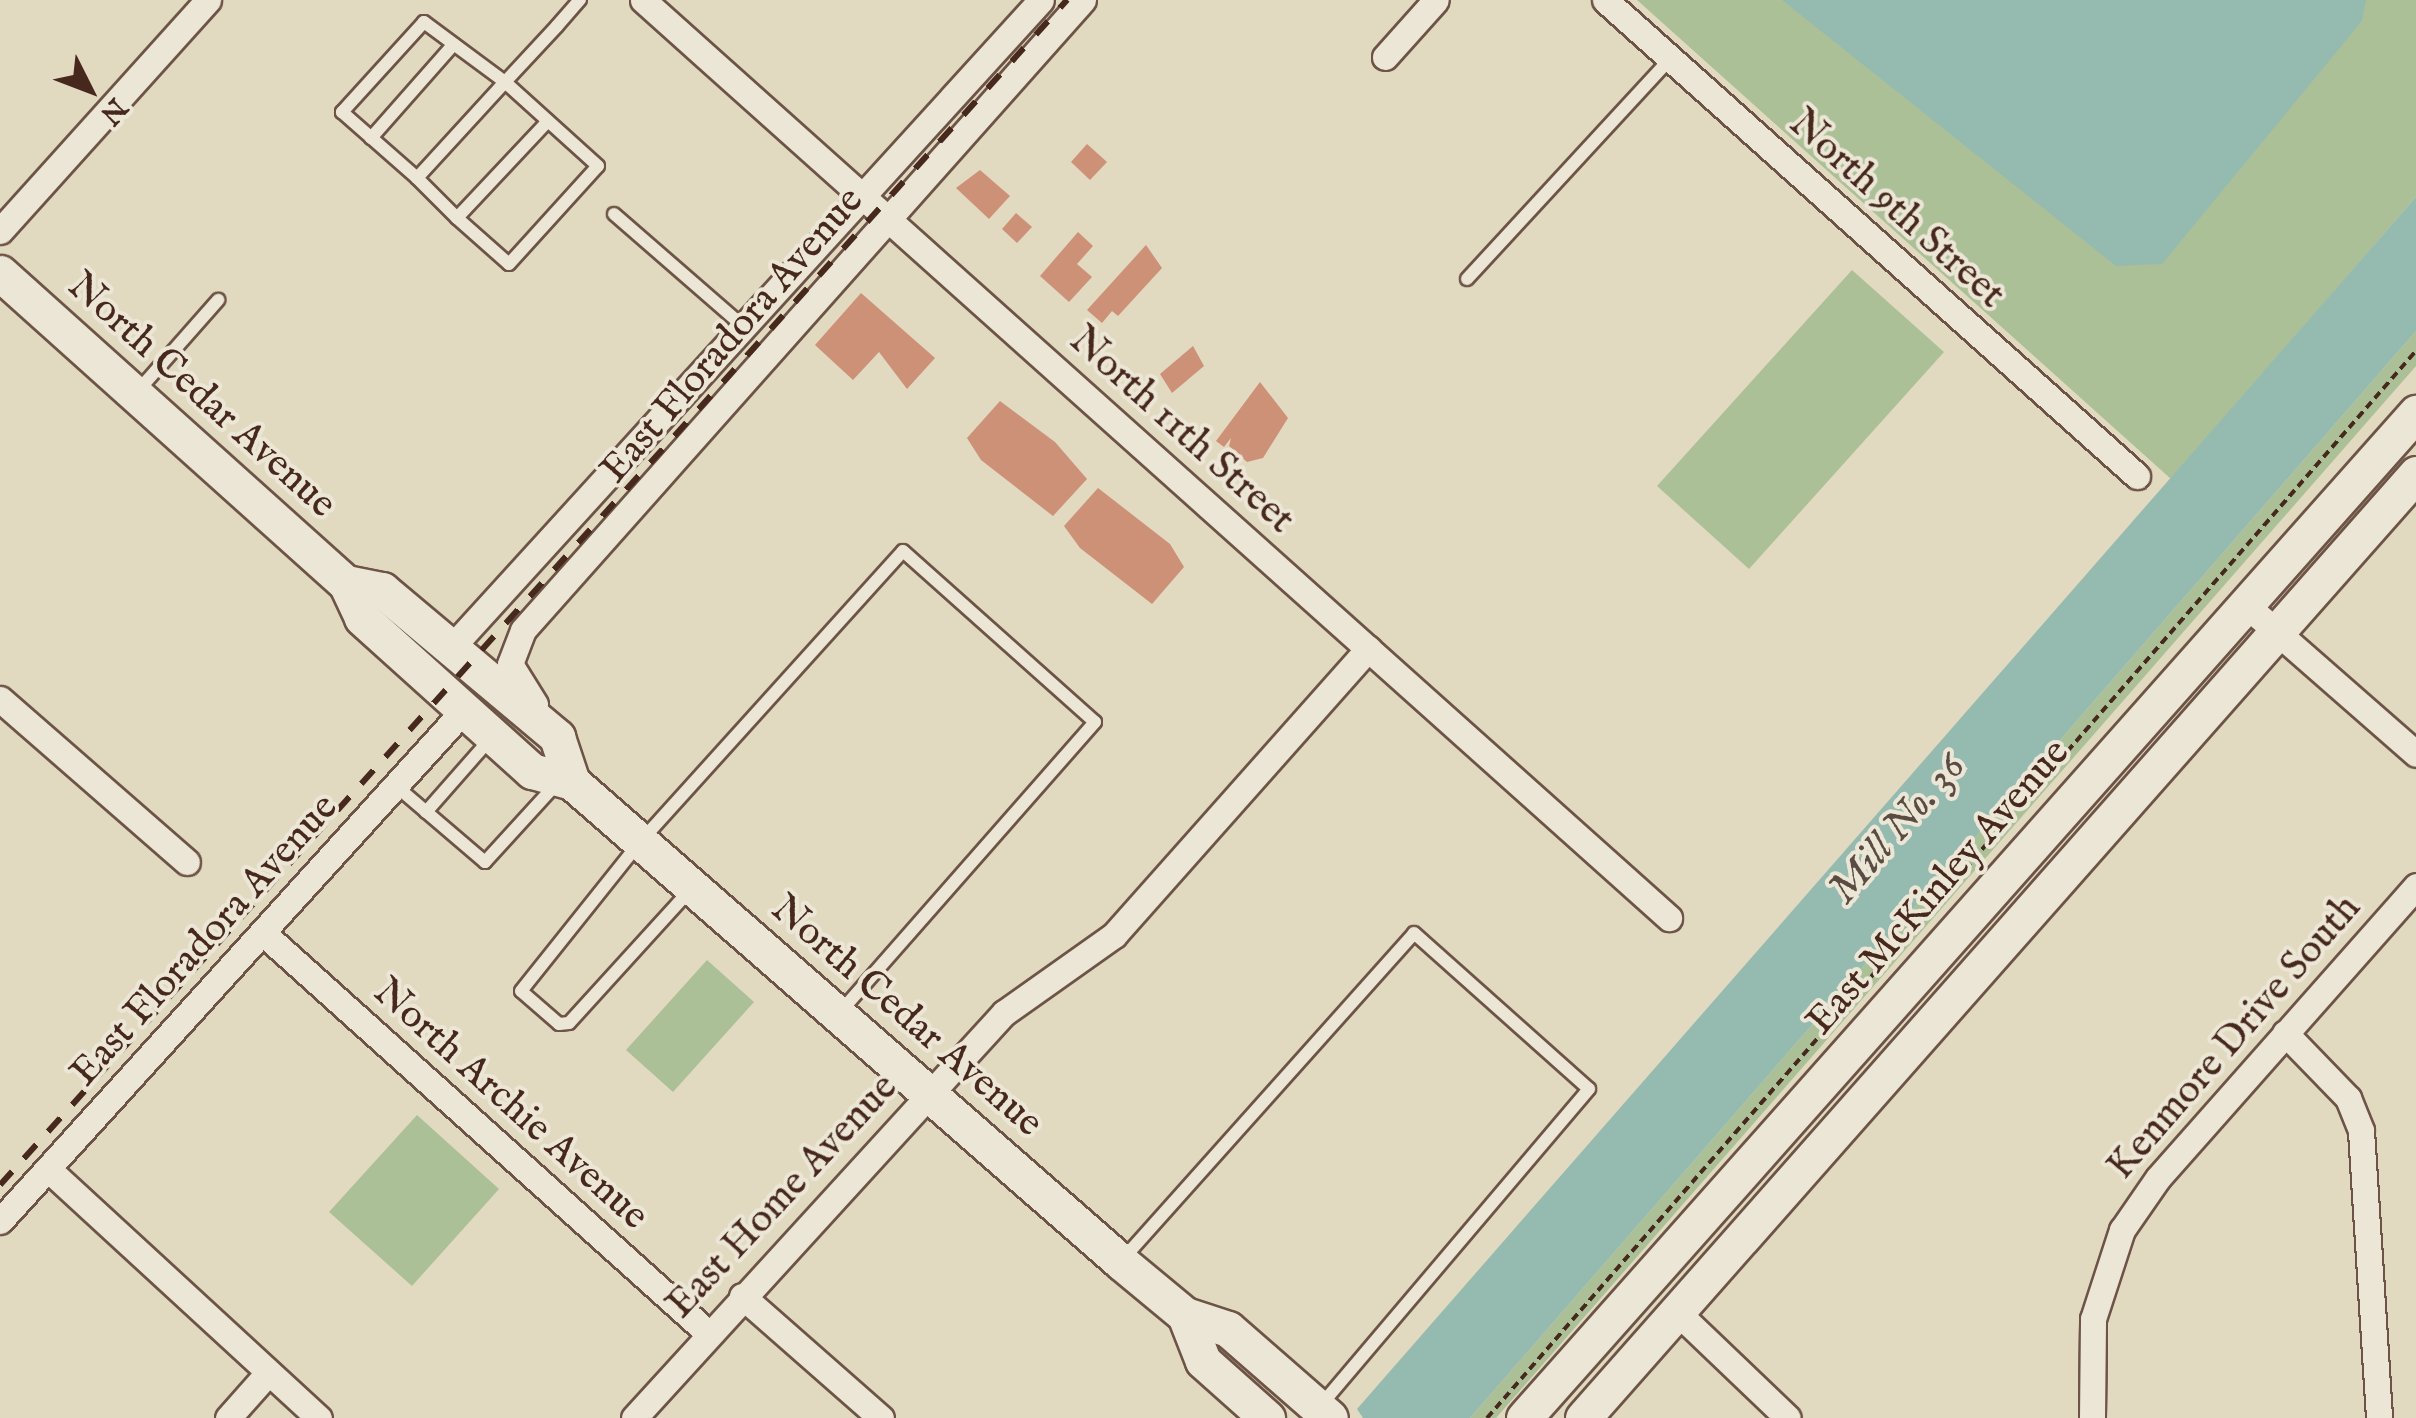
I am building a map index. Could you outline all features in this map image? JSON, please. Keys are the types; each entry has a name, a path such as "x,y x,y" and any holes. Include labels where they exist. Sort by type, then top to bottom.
{"main road":[{"name":"North Cedar Avenue","path":"0,273 346,582 362,618 532,771 566,780 1184,1315 1228,1329 1324,1413"},
{"name":"East McKinley Avenue","path":"1524,1418 2416,413"},
{"name":"East McKinley Avenue","path":"1584,1418 2416,474"},
{"name":"North Cedar Avenue","path":"346,582 382,590 557,737"},
{"path":"557,737 566,780"},
{"path":"1745,1235 1740,1215 1748,1200 1797,1144 1834,1070"},
{"name":"North Cedar Avenue","path":"1184,1315 1203,1362 1267,1418"}],"street":[{"path":"0,231 208,0"},
{"name":"North 11th Street","path":"643,0 1669,918"},
{"name":"East Floradora Avenue","path":"450,648 1041,0"},
{"name":"East Floradora Avenue","path":"557,737 514,678 510,664 524,630 1083,0"},
{"path":"1385,57 1436,0"},
{"name":"North 9th Street","path":"1606,0 2137,476"},
{"path":"2246,605 2416,754"},
{"name":"East Home Avenue","path":"634,1418 708,1332 1004,1012 1114,935 1368,649"},
{"path":"0,698 186,862"},
{"name":"East Floradora Avenue","path":"0,1222 464,710"},
{"name":"Kenmore Drive South","path":"2092,1418 2093,1319 2122,1230 2285,1033 2416,886"},
{"name":"North Archie Avenue","path":"263,933 708,1332"},
{"path":"2285,1033 2348,1098 2361,1131 2379,1418"},
{"path":"48,1169 318,1418"},
{"path":"742,1296 881,1418"},
{"path":"1677,1312 1788,1418"},
{"path":"228,1418 267,1374"}],"lane":[{"path":"417,178 580,0"},
{"path":"424,22 454,44 505,82 598,166 510,264 342,112 424,22"},
{"path":"371,138 454,44"},
{"path":"1467,279 1671,58"},
{"path":"457,218 548,121"},
{"path":"614,214 744,327"},
{"path":"135,394 218,300"},
{"path":"693,887 569,1024 559,1024 522,983 640,842 903,551 1095,722 838,1014"},
{"path":"426,812 493,736"},
{"path":"396,786 484,862 566,780"},
{"path":"1121,1262 1414,934 1589,1089 1324,1413"}],"path":[{"path":"1487,1418 2416,351"}],"green space":[{"path":"1637,0 2416,0 2416,197 2171,479"},
{"path":"1852,270 1944,352 1749,569 1657,486"},
{"path":"2416,331 2416,366 1496,1418 1470,1418"},
{"path":"707,960 754,1002 673,1092 626,1050"},
{"path":"417,1115 499,1189 412,1286 329,1212"}],"water":[{"path":"1782,0 2366,0 2362,21 2162,264 2116,266"},
{"name":"Mill No. 36","path":"2416,197 2416,331 1470,1418 1363,1418 1357,1409"}],"building":[{"path":"1087,144 1107,162 1090,180 1071,162"},
{"path":"980,170 1010,196 989,219 956,188"},
{"path":"1016,213 1032,227 1017,243 1002,229"},
{"path":"1078,232 1093,246 1077,264 1092,277 1069,302 1040,276"},
{"path":"1146,245 1162,268 1118,316 1112,311 1102,323 1087,310"},
{"path":"861,293 935,358 907,389 879,352 853,380 815,345"},
{"path":"1193,346 1204,366 1172,393 1160,374"},
{"path":"1260,382 1288,418 1263,458 1247,462 1229,446 1231,438 1224,447 1216,441"},
{"path":"1000,401 1055,442 1087,479 1053,516 981,460 967,438"},
{"path":"1098,488 1170,544 1184,567 1152,604 1080,548 1064,526"}],"railway":[{"path":"0,1185 1067,0"}]}
